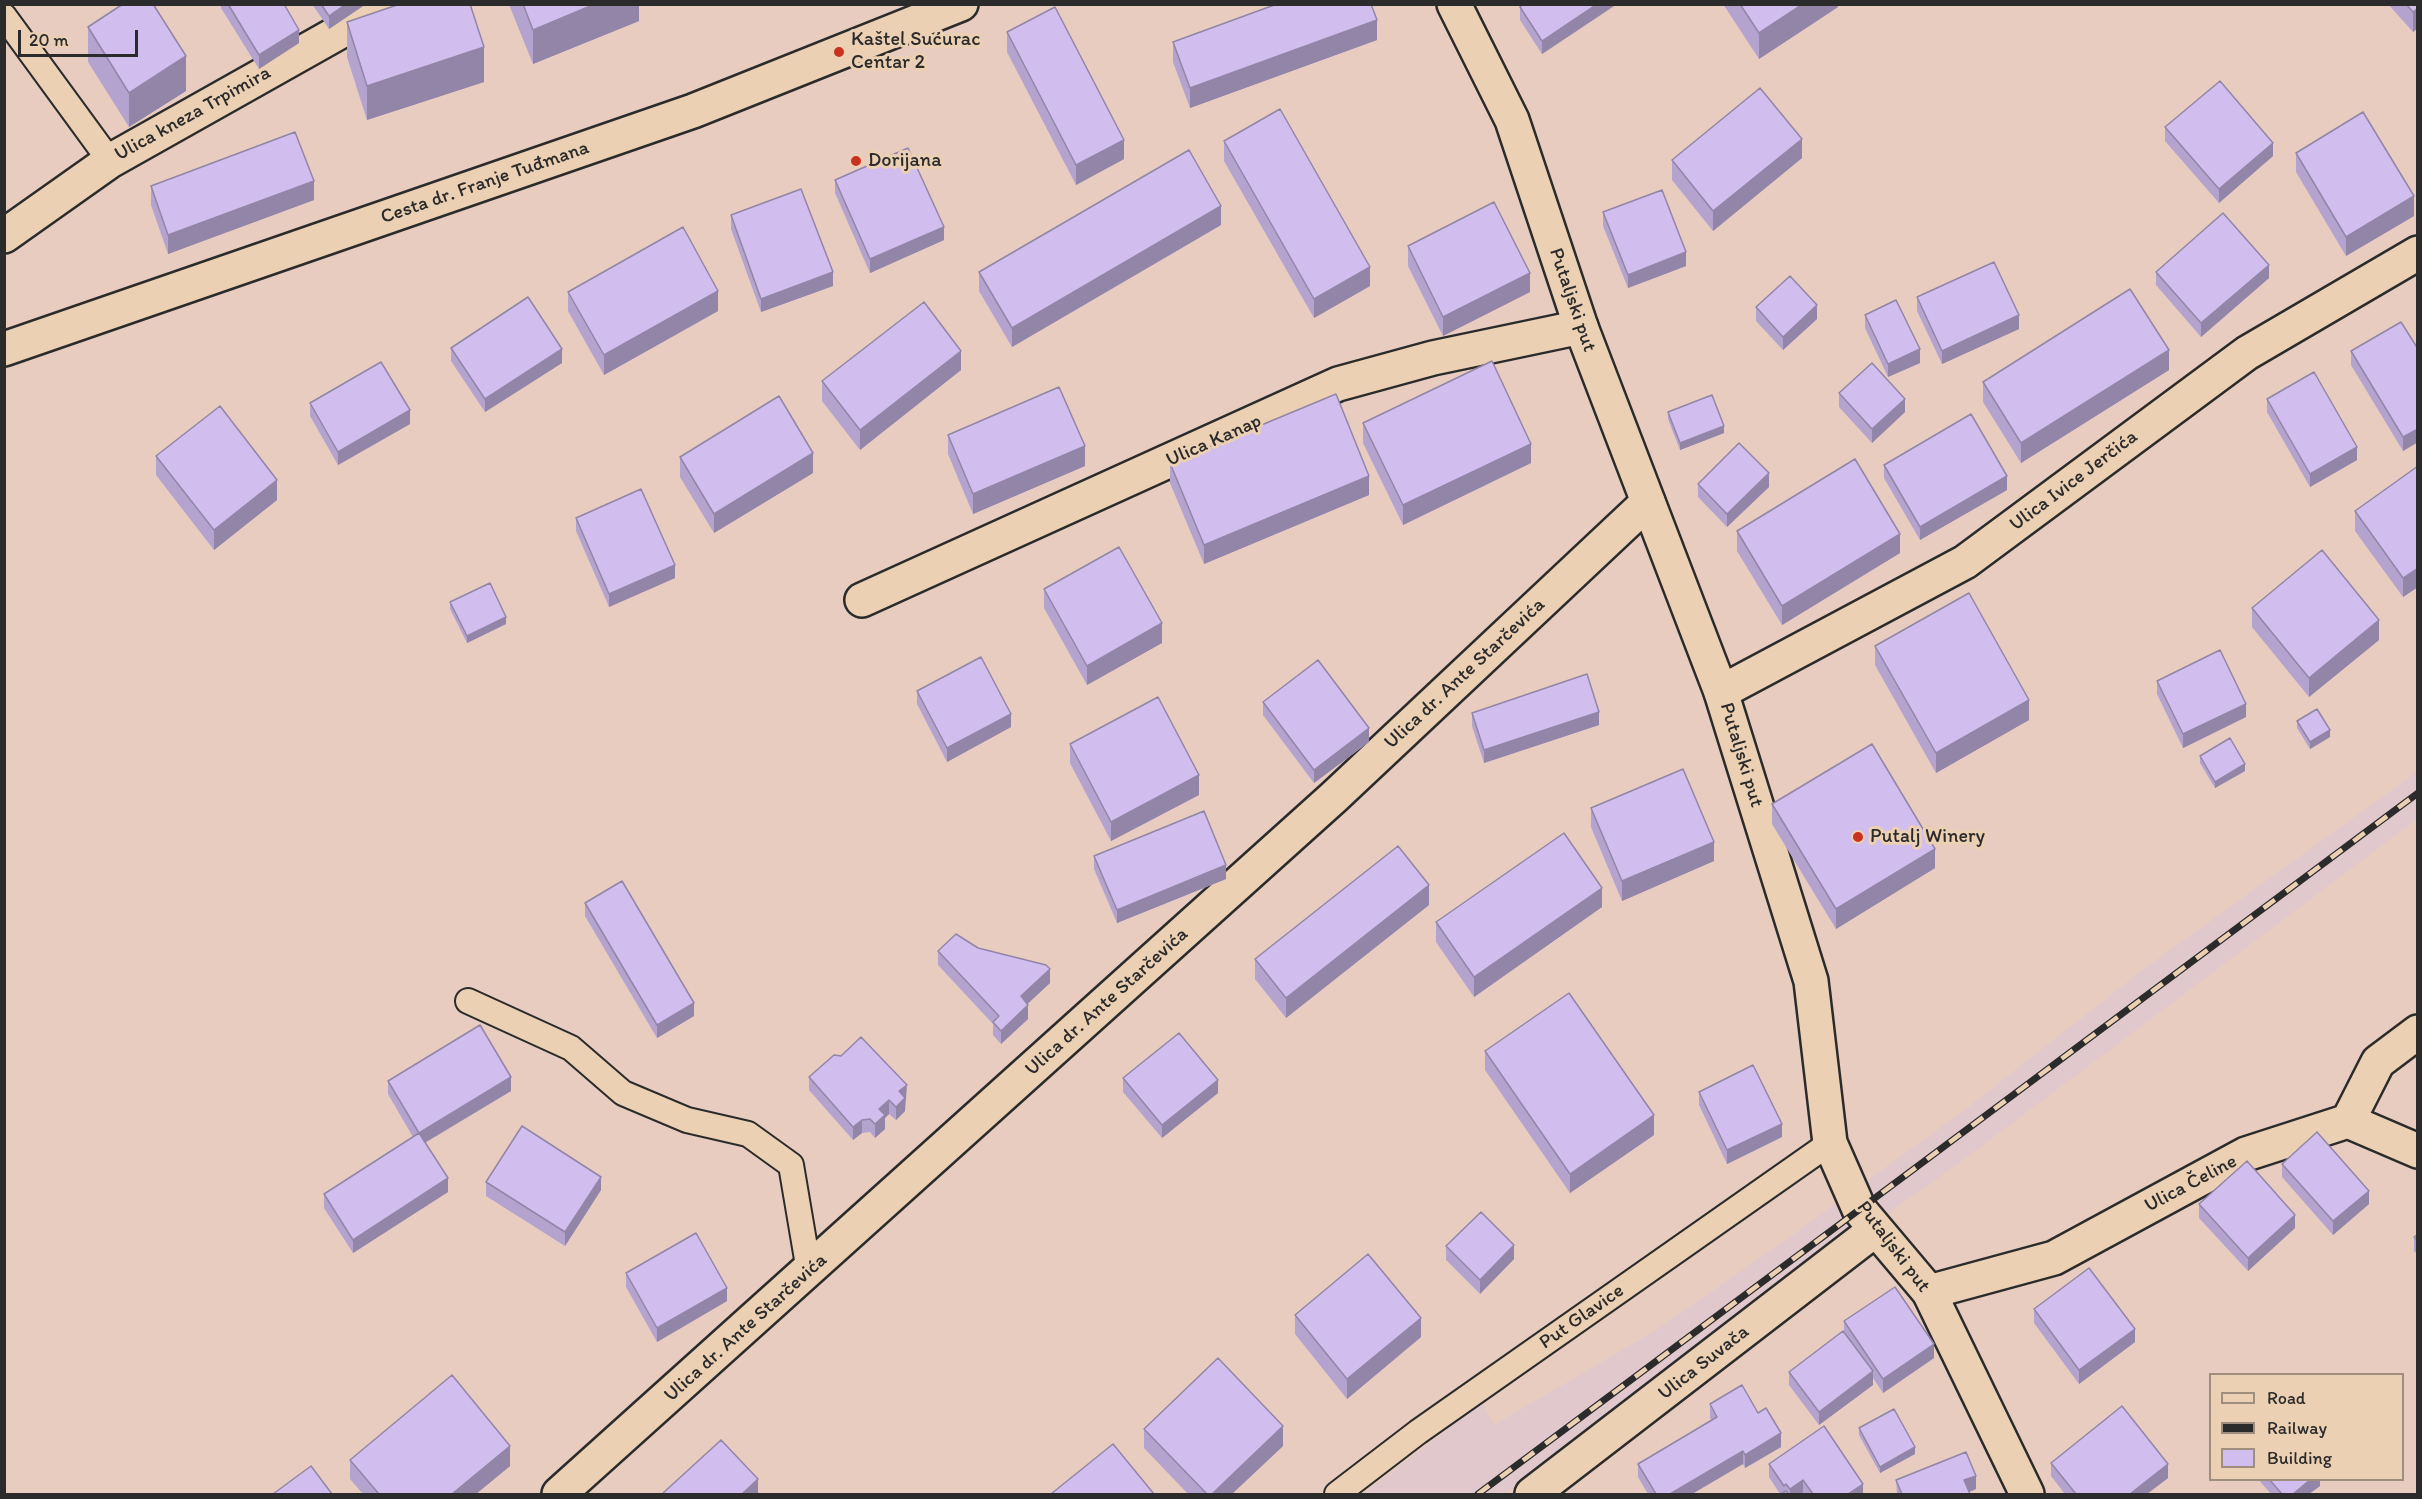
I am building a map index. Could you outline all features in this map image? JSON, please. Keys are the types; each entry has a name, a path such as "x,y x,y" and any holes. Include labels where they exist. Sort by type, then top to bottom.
{"street":[{"name":"Ulica kneza Trpimira","path":"4,236 110,161 389,4"},
{"name":"Cesta dr. Franje Tuđmana","path":"4,349 693,111 961,4"},
{"name":"Putaljski put","path":"1454,4 1512,120 1581,327 1721,692 1811,981 1830,1143 1859,1209 1929,1292 2027,1494"},
{"name":"Ulica Ivice Jerčića","path":"1721,692 1965,562 2247,353 2418,253"},
{"name":"Ulica Kanap","path":"862,600 1338,384 1433,358 1581,327"},
{"name":"Ulica dr. Ante Starčevića","path":"560,1494 1334,797 1648,502"},
{"path":"2418,1032 2378,1062 2348,1121 2418,1151"},
{"name":"Ulica Čeline","path":"1929,1292 2054,1258 2246,1154 2348,1121"},
{"name":"Ulica Suvača","path":"1532,1494 1875,1230"}],"lane":[{"path":"4,16 110,161"},
{"path":"468,1001 571,1048 623,1093 687,1120 748,1134 791,1165 809,1271"},
{"name":"Put Glavice","path":"1337,1494 1418,1432 1830,1143"}],"shaded area":[{"path":"2417,772 2417,819 1956,1165 1809,1269 1504,1494 1363,1494 1482,1403 1494,1425 1655,1331 1797,1232 1966,1109 2144,969"}],"building":[{"path":"123,4 153,4 186,56 129,93 88,27"},
{"path":"228,4 284,4 299,30 259,55"},
{"path":"321,4 346,4 329,16"},
{"path":"400,4 470,4 484,47 367,86 347,22"},
{"path":"523,4 595,4 533,30"},
{"path":"1277,4 1371,4 1377,20 1190,88 1173,42"},
{"path":"1523,4 1597,4 1542,41 1520,7"},
{"path":"1740,4 1803,4 1759,33"},
{"path":"2406,4 2418,4 2418,8 2413,12"},
{"path":"1055,7 1124,140 1076,165 1007,32"},
{"path":"2220,81 2273,143 2219,189 2165,127"},
{"path":"1760,88 1802,139 1713,211 1672,160"},
{"path":"1280,109 1370,267 1314,299 1224,141"},
{"path":"2363,112 2414,196 2346,237 2296,153"},
{"path":"295,132 314,181 168,235 151,186"},
{"path":"908,148 944,227 870,259 835,180"},
{"path":"1189,150 1221,206 1012,328 979,272"},
{"path":"801,189 833,272 761,299 731,215"},
{"path":"1662,190 1686,252 1628,275 1603,212"},
{"path":"1494,202 1530,273 1443,317 1408,246"},
{"path":"2223,213 2269,265 2201,323 2156,272"},
{"path":"683,227 718,291 604,355 568,292"},
{"path":"1994,262 2019,315 1942,351 1917,297"},
{"path":"1790,276 1817,305 1783,337 1756,307"},
{"path":"2130,289 2169,350 2021,443 1983,382"},
{"path":"528,297 562,349 485,399 451,348"},
{"path":"1896,300 1920,349 1888,364 1865,315"},
{"path":"924,302 961,351 860,430 822,381"},
{"path":"2401,322 2418,349 2418,429 2403,437 2351,351"},
{"path":"1492,361 1531,444 1403,505 1363,423"},
{"path":"381,362 410,410 338,452 310,403"},
{"path":"1872,363 1905,399 1872,429 1839,393"},
{"path":"2314,372 2357,447 2310,474 2267,399"},
{"path":"1059,387 1085,446 973,494 948,435"},
{"path":"1336,394 1369,476 1204,545 1170,463"},
{"path":"1712,395 1724,426 1680,443 1668,412"},
{"path":"779,396 813,453 714,514 680,457"},
{"path":"220,406 277,480 214,530 156,456"},
{"path":"1971,414 2007,476 1920,527 1884,465"},
{"path":"1739,443 1769,473 1727,514 1698,484"},
{"path":"1855,459 1900,534 1782,606 1737,531"},
{"path":"2418,466 2418,568 2403,578 2355,511"},
{"path":"641,489 675,565 609,594 576,518"},
{"path":"1119,547 1162,623 1087,666 1044,589"},
{"path":"2322,550 2379,620 2309,678 2252,608"},
{"path":"490,583 506,617 467,636 450,602"},
{"path":"1969,593 2029,700 1936,753 1875,646"},
{"path":"2220,650 2246,704 2183,734 2157,681"},
{"path":"981,657 1011,714 947,748 917,691"},
{"path":"1318,660 1369,728 1314,770 1263,702"},
{"path":"1587,674 1599,712 1484,750 1472,713"},
{"path":"1158,697 1199,775 1111,822 1070,744"},
{"path":"2317,709 2330,730 2310,742 2297,721"},
{"path":"2230,738 2245,764 2215,782 2200,756"},
{"path":"1872,744 1935,849 1836,909 1772,804"},
{"path":"1683,769 1714,842 1622,881 1591,808"},
{"path":"1204,811 1226,865 1117,910 1094,856"},
{"path":"1564,833 1602,888 1474,977 1436,922"},
{"path":"1398,846 1429,885 1286,998 1255,959"},
{"path":"622,881 694,1003 657,1025 585,903"},
{"path":"956,934 978,948 1046,965 1050,969 1021,996 1028,1005 1001,1031 993,1022 999,1016 938,951"},
{"path":"1569,993 1654,1115 1570,1174 1485,1051"},
{"path":"480,1025 511,1077 419,1133 388,1081"},
{"path":"1179,1033 1218,1080 1162,1125 1123,1078"},
{"path":"861,1037 907,1085 899,1091 905,1098 896,1107 889,1100 879,1109 885,1115 875,1124 870,1119 862,1120 853,1127 809,1077 834,1055 841,1056"},
{"path":"1753,1065 1782,1124 1727,1150 1699,1092"},
{"path":"522,1126 601,1177 565,1232 486,1182"},
{"path":"2317,1132 2369,1191 2333,1221 2282,1164"},
{"path":"419,1133 448,1178 353,1240 324,1194"},
{"path":"2247,1161 2295,1215 2248,1258 2199,1204"},
{"path":"1481,1212 1514,1245 1480,1280 1446,1246"},
{"path":"696,1233 727,1288 657,1328 626,1273"},
{"path":"1368,1254 1421,1318 1347,1379 1295,1315"},
{"path":"2089,1268 2135,1329 2079,1370 2034,1309"},
{"path":"1895,1287 1934,1344 1883,1379 1844,1321"},
{"path":"1843,1331 1873,1371 1819,1412 1789,1372"},
{"path":"1218,1358 1283,1426 1212,1494 1207,1494 1144,1429"},
{"path":"452,1375 510,1446 452,1494 379,1494 350,1460"},
{"path":"1742,1385 1758,1413 1766,1408 1781,1433 1745,1455 1743,1451 1670,1494 1656,1494 1638,1464 1717,1417 1710,1404"},
{"path":"2122,1406 2168,1464 2130,1494 2076,1494 2051,1463"},
{"path":"1894,1409 1915,1447 1880,1467 1859,1428"},
{"path":"1824,1426 1863,1484 1848,1494 1813,1494 1803,1480 1790,1489 1786,1484 1784,1486 1769,1464"},
{"path":"721,1440 758,1479 742,1494 662,1494"},
{"path":"1113,1444 1154,1494 1051,1494"},
{"path":"1966,1452 1976,1476 1964,1480 1970,1494 1902,1494 1896,1480"},
{"path":"311,1466 332,1494 273,1494"},
{"path":"2271,1481 2309,1481 2293,1494 2282,1494"}],"railway":[{"path":"1478,1494 2418,793"}],"place":[{"name":"Kaštel Sućurac Centar 2","path":"839,52"},
{"name":"Dorijana","path":"856,161"},
{"name":"Putalj Winery","path":"1858,837"}]}
